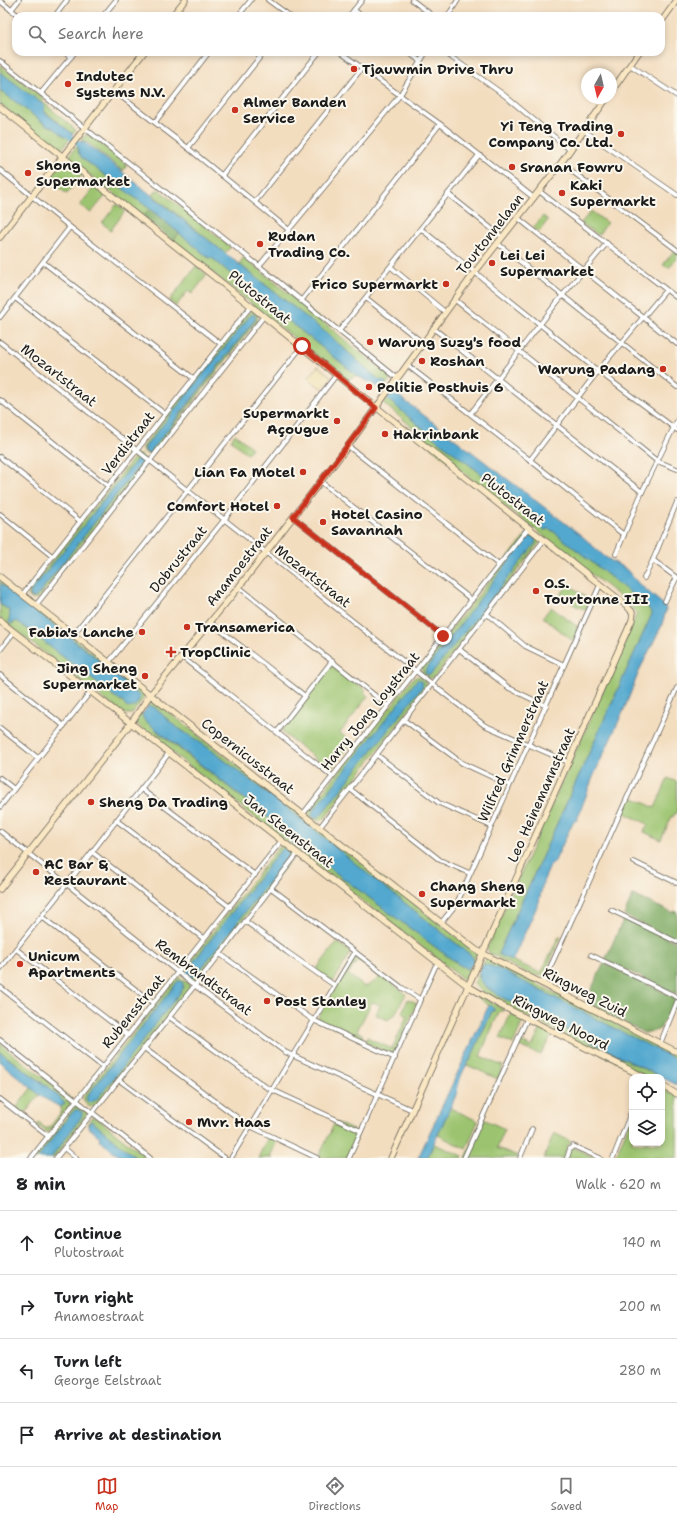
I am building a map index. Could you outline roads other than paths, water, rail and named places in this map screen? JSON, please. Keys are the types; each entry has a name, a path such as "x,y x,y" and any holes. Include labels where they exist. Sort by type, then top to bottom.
{"street":[{"path":"11,10 19,0"},
{"path":"58,12 67,0"},
{"path":"106,12 116,0"},
{"path":"175,12 185,0"},
{"path":"241,12 251,0"},
{"path":"268,0 284,12"},
{"path":"357,12 354,10 362,0"},
{"path":"412,0 428,12"},
{"path":"450,12 458,0"},
{"path":"665,16 677,0"},
{"path":"0,1 14,12"},
{"path":"0,237 141,56"},
{"path":"155,122 206,56"},
{"path":"188,148 261,56"},
{"path":"222,176 316,56"},
{"path":"346,56 440,124 534,198"},
{"path":"413,56 420,61"},
{"path":"259,266 400,95 423,56"},
{"path":"450,56 504,95 569,149"},
{"path":"617,83 636,56"},
{"path":"41,93 71,57"},
{"path":"0,61 41,93 83,130 259,266 397,378"},
{"path":"630,65 677,96"},
{"path":"255,202 362,68"},
{"path":"114,91 188,148 289,230"},
{"name":"Tourtonnelaan","path":"392,384 454,299 561,163 569,149 602,104"},
{"name":"Plutostraat","path":"0,107 64,154 337,374 376,408 529,527 626,605 633,613"},
{"path":"301,301 440,124"},
{"path":"583,130 677,195"},
{"path":"339,331 479,155"},
{"path":"561,163 677,250"},
{"path":"0,170 70,227 221,344"},
{"path":"539,191 677,298"},
{"path":"448,194 502,237"},
{"path":"518,218 677,344"},
{"path":"0,317 70,227"},
{"path":"421,229 598,370 675,429"},
{"path":"497,243 621,344 677,387"},
{"path":"471,413 562,296 607,243"},
{"path":"43,262 193,378"},
{"path":"391,267 445,312"},
{"path":"530,460 598,370 666,290"},
{"path":"15,298 165,414"},
{"path":"366,298 423,343"},
{"path":"454,299 657,460 677,470"},
{"name":"Verdistraat","path":"22,595 193,378 252,306"},
{"path":"36,605 264,316"},
{"path":"433,328 642,492"},
{"name":"Mozartstraat","path":"0,342 484,726 568,762"},
{"path":"73,635 302,346"},
{"path":"407,365 471,413 624,535"},
{"name":"Dobrustraat","path":"108,662 224,520 337,374"},
{"name":"Anamoestraat","path":"0,889 130,723 150,695 239,587 348,446 392,384"},
{"path":"0,400 108,486"},
{"path":"616,554 642,492 657,460 675,429 677,420"},
{"path":"348,446 499,565"},
{"path":"0,457 80,521"},
{"path":"320,481 472,600"},
{"path":"644,578 677,502"},
{"path":"0,514 52,556"},
{"path":"293,517 443,636"},
{"name":"Harry Jong Loystraat","path":"303,814 529,527"},
{"path":"320,827 544,540"},
{"path":"653,560 677,578 665,601"},
{"name":"Copernicusstraat","path":"0,577 320,827 481,956"},
{"name":"Wilfred Grimmerstraat","path":"441,923 457,903 469,873 529,745 600,585"},
{"path":"239,587 388,706"},
{"name":"Leo Heinemannstraat","path":"391,1158 632,620 633,613"},
{"path":"487,614 525,646 564,665"},
{"name":"Jan Steenstraat","path":"0,621 468,986"},
{"path":"210,622 305,696"},
{"path":"0,650 14,632"},
{"path":"459,649 509,688 546,706"},
{"path":"182,657 332,776"},
{"path":"277,732 332,661"},
{"path":"0,676 64,726"},
{"path":"543,983 677,688"},
{"path":"0,807 91,691"},
{"path":"404,720 462,764 509,785"},
{"path":"0,728 38,758"},
{"path":"0,969 169,753"},
{"path":"377,755 439,802 491,826"},
{"path":"0,778 14,789"},
{"path":"141,789 255,875"},
{"path":"350,789 440,860 469,873"},
{"path":"116,820 230,907"},
{"name":"Rembrandtstraat","path":"0,831 194,985 292,1056 412,1110"},
{"name":"Rubensstraat","path":"31,1158 282,840"},
{"path":"92,852 204,939"},
{"path":"56,1158 220,954 298,853"},
{"path":"634,862 677,883"},
{"path":"271,888 406,991 421,1000"},
{"path":"611,910 677,942"},
{"path":"42,917 153,1003"},
{"path":"245,921 334,985"},
{"path":"16,949 128,1035"},
{"path":"231,1158 355,952"},
{"path":"220,954 313,1020 395,1058"},
{"path":"591,955 677,996"},
{"name":"Ringweg Zuid","path":"481,956 543,983 677,1052"},
{"path":"349,1158 438,962"},
{"name":"Ringweg Noord","path":"468,986 527,1019 638,1074"},
{"path":"0,987 103,1067"},
{"path":"660,1044 677,1002"},
{"path":"169,1017 272,1091 361,1132"},
{"path":"464,1158 527,1019"},
{"path":"0,1040 150,1158"},
{"path":"144,1048 250,1126 317,1158"},
{"path":"119,1080 225,1158"},
{"path":"665,1088 677,1094"},
{"path":"0,1098 48,1136"},
{"path":"613,1158 629,1118"},
{"path":"520,1158 532,1129"},
{"path":"567,1158 570,1149 573,1146 600,1158"},
{"path":"64,1148 76,1158"}],"water":[{"path":"0,72 44,105 44,112 73,134 70,138 64,136 53,127 46,125 0,90"},
{"path":"83,141 330,336 379,380 384,381 386,385 383,389 359,377 269,305 263,306 261,299 212,258 209,258 150,209 82,158 78,152 78,146"},
{"path":"253,314 256,316 254,321 150,452 147,453 145,451 145,447 249,317"},
{"path":"392,391 582,536 605,557 626,569 638,583 665,606 666,611 661,627 640,669 623,712 593,777 577,820 573,822 554,863 551,864 543,882 539,902 512,961 498,954 652,614 648,607 553,531 549,529 544,530 540,526 540,520 538,517 433,437 386,398"},
{"path":"140,458 142,462 37,596 34,598 30,596 31,591 137,459"},
{"path":"528,536 536,538 535,544 431,674 428,675 425,673 426,669"},
{"path":"0,583 123,679 123,683 140,696 136,705 131,708 126,707 122,701 17,621 11,624 9,622 10,611 0,604"},
{"path":"419,679 423,686 320,816 315,818 312,816 313,811"},
{"path":"148,706 154,707 175,726 207,747 309,825 368,874 472,956 474,962 471,966 467,969 458,964 340,876 301,844 294,845 291,843 291,836 289,834 144,720 142,715"},
{"path":"284,848 289,851 288,857 282,865 196,975 192,977 187,975 187,970 279,852"},
{"path":"485,964 497,968 677,1060 677,1085 665,1079 665,1074 655,1074 501,997 483,983 479,974 480,969"},
{"path":"178,981 183,983 183,989 96,1100 90,1103 86,1100 87,1096"},
{"path":"490,1005 495,1010 492,1011 470,1060 463,1071 458,1084 457,1093 427,1158 418,1158 488,1007"},
{"path":"0,1052 54,1092 65,1104 60,1107 42,1097 0,1062"},
{"path":"76,1109 82,1112 82,1116 51,1158 38,1158 71,1114"},
{"path":"91,1121 136,1158 122,1158 99,1140 100,1137 88,1127"}],"waterway":[{"path":"65,133 84,148"}],"place":[{"name":"Tjauwmin Drive Thru","path":"354,69"},
{"name":"Indutec Systems N.V.","path":"68,84"},
{"name":"Almer Banden Service","path":"235,110"},
{"name":"Yi Teng Trading Company Co. Ltd.","path":"621,134"},
{"name":"Sranan Fowru","path":"512,167"},
{"name":"Shong Supermarket","path":"28,173"},
{"name":"Kaki Supermarkt","path":"562,193"},
{"name":"Rudan Trading Co.","path":"260,244"},
{"name":"Lei Lei Supermarket","path":"492,263"},
{"name":"Frico Supermarkt","path":"446,284"},
{"name":"Warung Suzy's food","path":"370,342"},
{"name":"Roshan","path":"422,361"},
{"name":"Warung Padang","path":"663,369"},
{"name":"Politie Posthuis 6","path":"369,387"},
{"name":"Supermarkt Açougue","path":"337,421"},
{"name":"Hakrinbank","path":"385,434"},
{"name":"Lian Fa Motel","path":"303,472"},
{"name":"Comfort Hotel","path":"277,506"},
{"name":"Hotel Casino Savannah","path":"323,522"},
{"name":"O.S. Tourtonne III","path":"536,591"},
{"name":"Transamerica","path":"187,627"},
{"name":"Fabia's Lanche","path":"142,632"},
{"name":"TropClinic","path":"171,652"},
{"name":"Jing Sheng Supermarket","path":"145,676"},
{"name":"Sheng Da Trading","path":"91,802"},
{"name":"AC Bar & Restaurant","path":"36,872"},
{"name":"Chang Sheng Supermarkt","path":"422,894"},
{"name":"Unicum Apartments","path":"20,964"},
{"name":"Post Stanley","path":"267,1001"},
{"name":"Mvr. Haas","path":"189,1122"}]}
